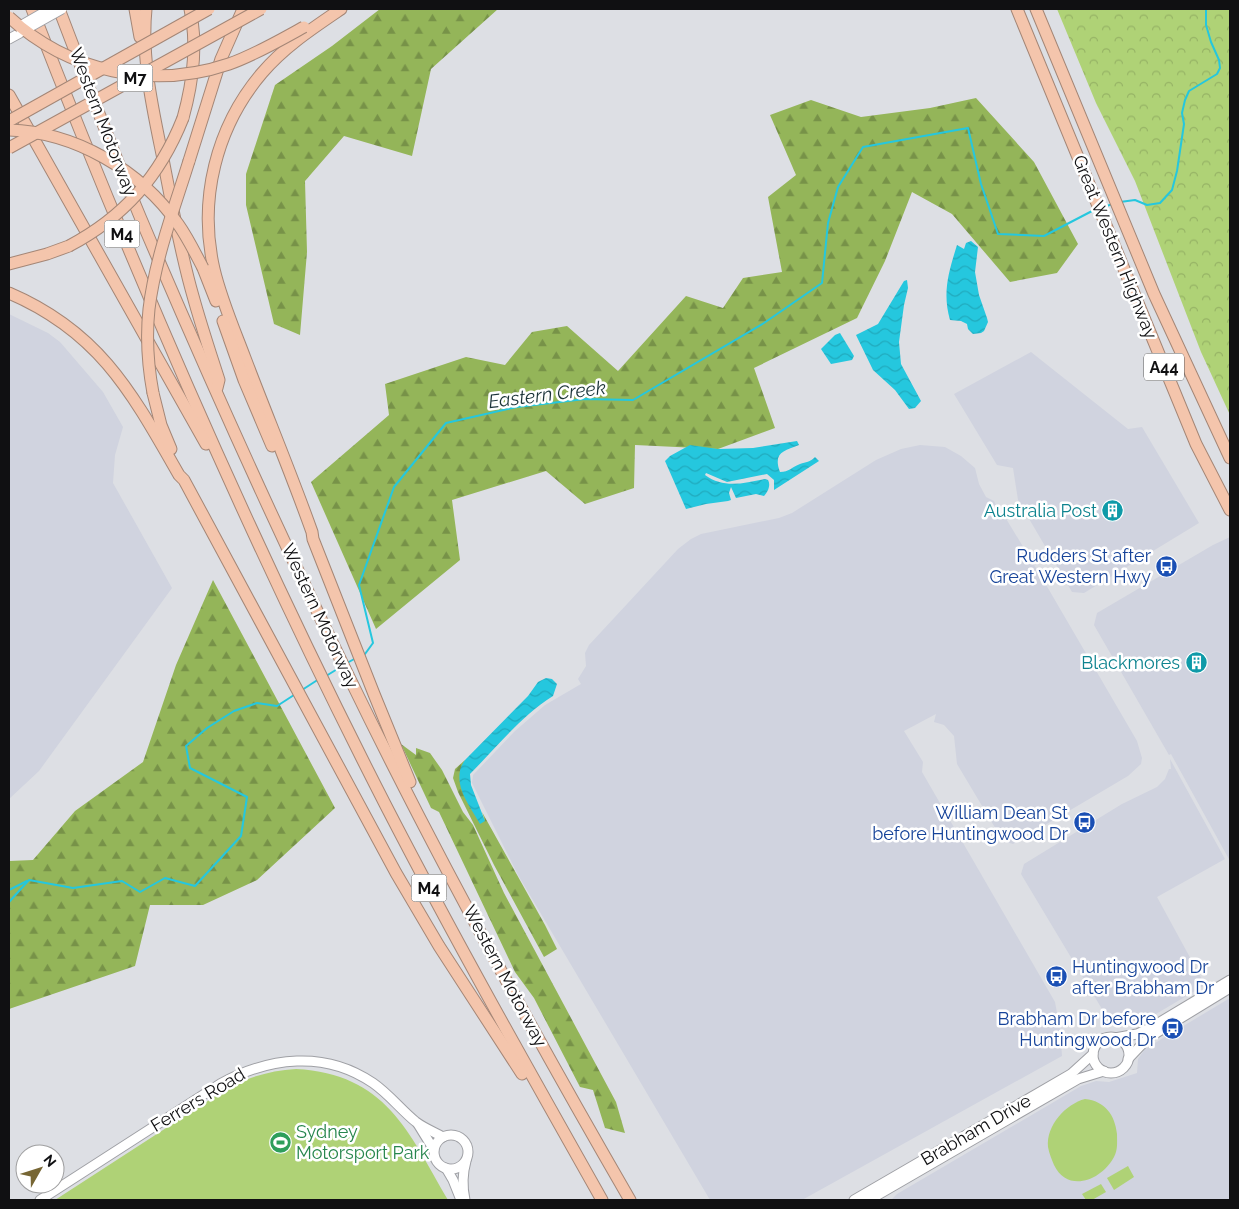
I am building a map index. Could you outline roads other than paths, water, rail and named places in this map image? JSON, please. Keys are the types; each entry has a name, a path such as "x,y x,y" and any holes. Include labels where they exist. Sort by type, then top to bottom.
{"highway":[{"name":"Western Motorway","path":"32,9 160,324 312,657 384,802 467,960 602,1200"},
{"name":"Western Motorway","path":"60,9 140,217 216,390 334,646 410,798 522,1010 630,1200"},
{"path":"135,9 146,63"},
{"path":"146,9 144,32 146,63 155,119 184,260 219,380 216,390"},
{"path":"9,264 69,246 111,220 136,197 150,178 165,156 183,118 188,100 194,65 194,36 190,9"},
{"name":"M7","path":"9,120 209,9"},
{"path":"243,9 221,59 188,161 160,256 149,308 148,354 153,393 161,425 184,480 427,927 525,1078 534,1081"},
{"name":"M7","path":"9,148 261,9"},
{"path":"9,17 36,39 66,56 112,72 147,76 192,74 229,64 256,53 333,9"},
{"path":"313,539 291,472 255,386 222,296 212,255 209,209 215,161 228,126 242,100 262,73 282,53 314,27 341,9"},
{"name":"Great Western Highway","path":"1017,9 1196,444 1230,510"},
{"name":"Great Western Highway","path":"1036,9 1154,294 1230,458"},
{"path":"9,95 207,445 219,456"},
{"path":"9,120 35,142"},
{"path":"9,130 32,132 60,139 91,151 124,170 149,191 170,213 185,235 213,293 241,372 313,539 413,788 410,798"},
{"path":"9,293 58,319 104,359 134,399 179,475 184,480"}],"main road":[{"path":"9,40 15,31 50,9"},
{"path":"15,31 60,9"},
{"path":"1115,1038 1126,1046 1129,1054 1126,1065 1119,1071 1110,1073 1104,1071 1096,1064 1093,1054 1100,1041 1107,1038 1137,1034 1150,1028 1230,980"},
{"path":"1128,1059 1148,1038 1230,988"},
{"name":"Brabham Drive","path":"854,1200 1071,1074 1093,1054"},
{"name":"Ferrers Road","path":"40,1200 220,1084 236,1075 270,1063 323,1062 358,1074 386,1092 417,1122 434,1150"},
{"name":"Brabham Drive","path":"869,1200 1078,1079 1104,1071"},
{"name":"Ferrers Road","path":"417,1122 443,1136"},
{"path":"461,1200 446,1168 437,1161 434,1150 443,1136 454,1135 464,1140 468,1150 462,1172 465,1200"},
{"path":"446,1168 457,1168 466,1161"}],"water":[{"path":"971,241 978,247 975,272 979,295 988,322 984,331 973,334 968,329 967,324 961,321 950,320 947,300 949,273 957,245 964,249 966,243"},
{"path":"907,280 908,288 899,342 901,364 921,401 915,408 909,409 895,390 873,370 856,335 878,324 904,281"},
{"path":"840,333 854,356 852,360 831,364 821,349 835,335"},
{"path":"797,441 799,445 784,451 779,457 778,466 780,472 810,461 815,457 819,461 774,490 774,480 767,474 727,482 706,473 705,475 719,482 734,484 765,479 769,482 769,488 764,496 756,494 736,498 731,487 729,493 731,500 686,509 665,461 670,456 690,445 718,449 753,448"},
{"path":"546,678 552,679 557,684 553,696 530,713 470,774 471,785 485,821 480,824 462,792 459,778 461,767 465,760 528,696 538,682"}],"waterway":[{"name":"Eastern Creek","path":"1120,202 1135,200 1147,205 1160,203 1172,190 1177,171 1184,124 1182,113 1185,100 1189,91 1217,74 1220,68 1219,60 1206,25 1206,9"},
{"name":"Eastern Creek","path":"363,655 373,643 359,585 394,487 446,423 517,407 585,399 633,400 764,323 822,283 828,223 838,187 863,147 968,128 981,184 998,234 1044,236 1094,210"},
{"name":"Eastern Creek","path":"1103,207 1113,204"},
{"name":"Eastern Creek","path":"347,663 356,658"},
{"name":"Eastern Creek","path":"326,676 339,668"},
{"name":"Eastern Creek","path":"302,690 319,679"},
{"name":"Eastern Creek","path":"9,902 29,880 73,888 122,881 140,892 165,878 195,886 241,836 247,797 190,768 186,746 207,728 234,711 257,703 277,706 294,695"},
{"path":"9,890 27,881"}],"place":[{"name":"Australia Post","path":"1113,511"},
{"name":"Rudders St after Great Western Hwy","path":"1167,566"},
{"name":"Blackmores","path":"1196,663"},
{"name":"William Dean St before Huntingwood Dr","path":"1084,823"},
{"name":"Huntingwood Dr after Brabham Dr","path":"1056,977"},
{"name":"Brabham Dr before Huntingwood Dr","path":"1172,1029"},
{"name":"Sydney Motorsport Park","path":"280,1142"}]}
